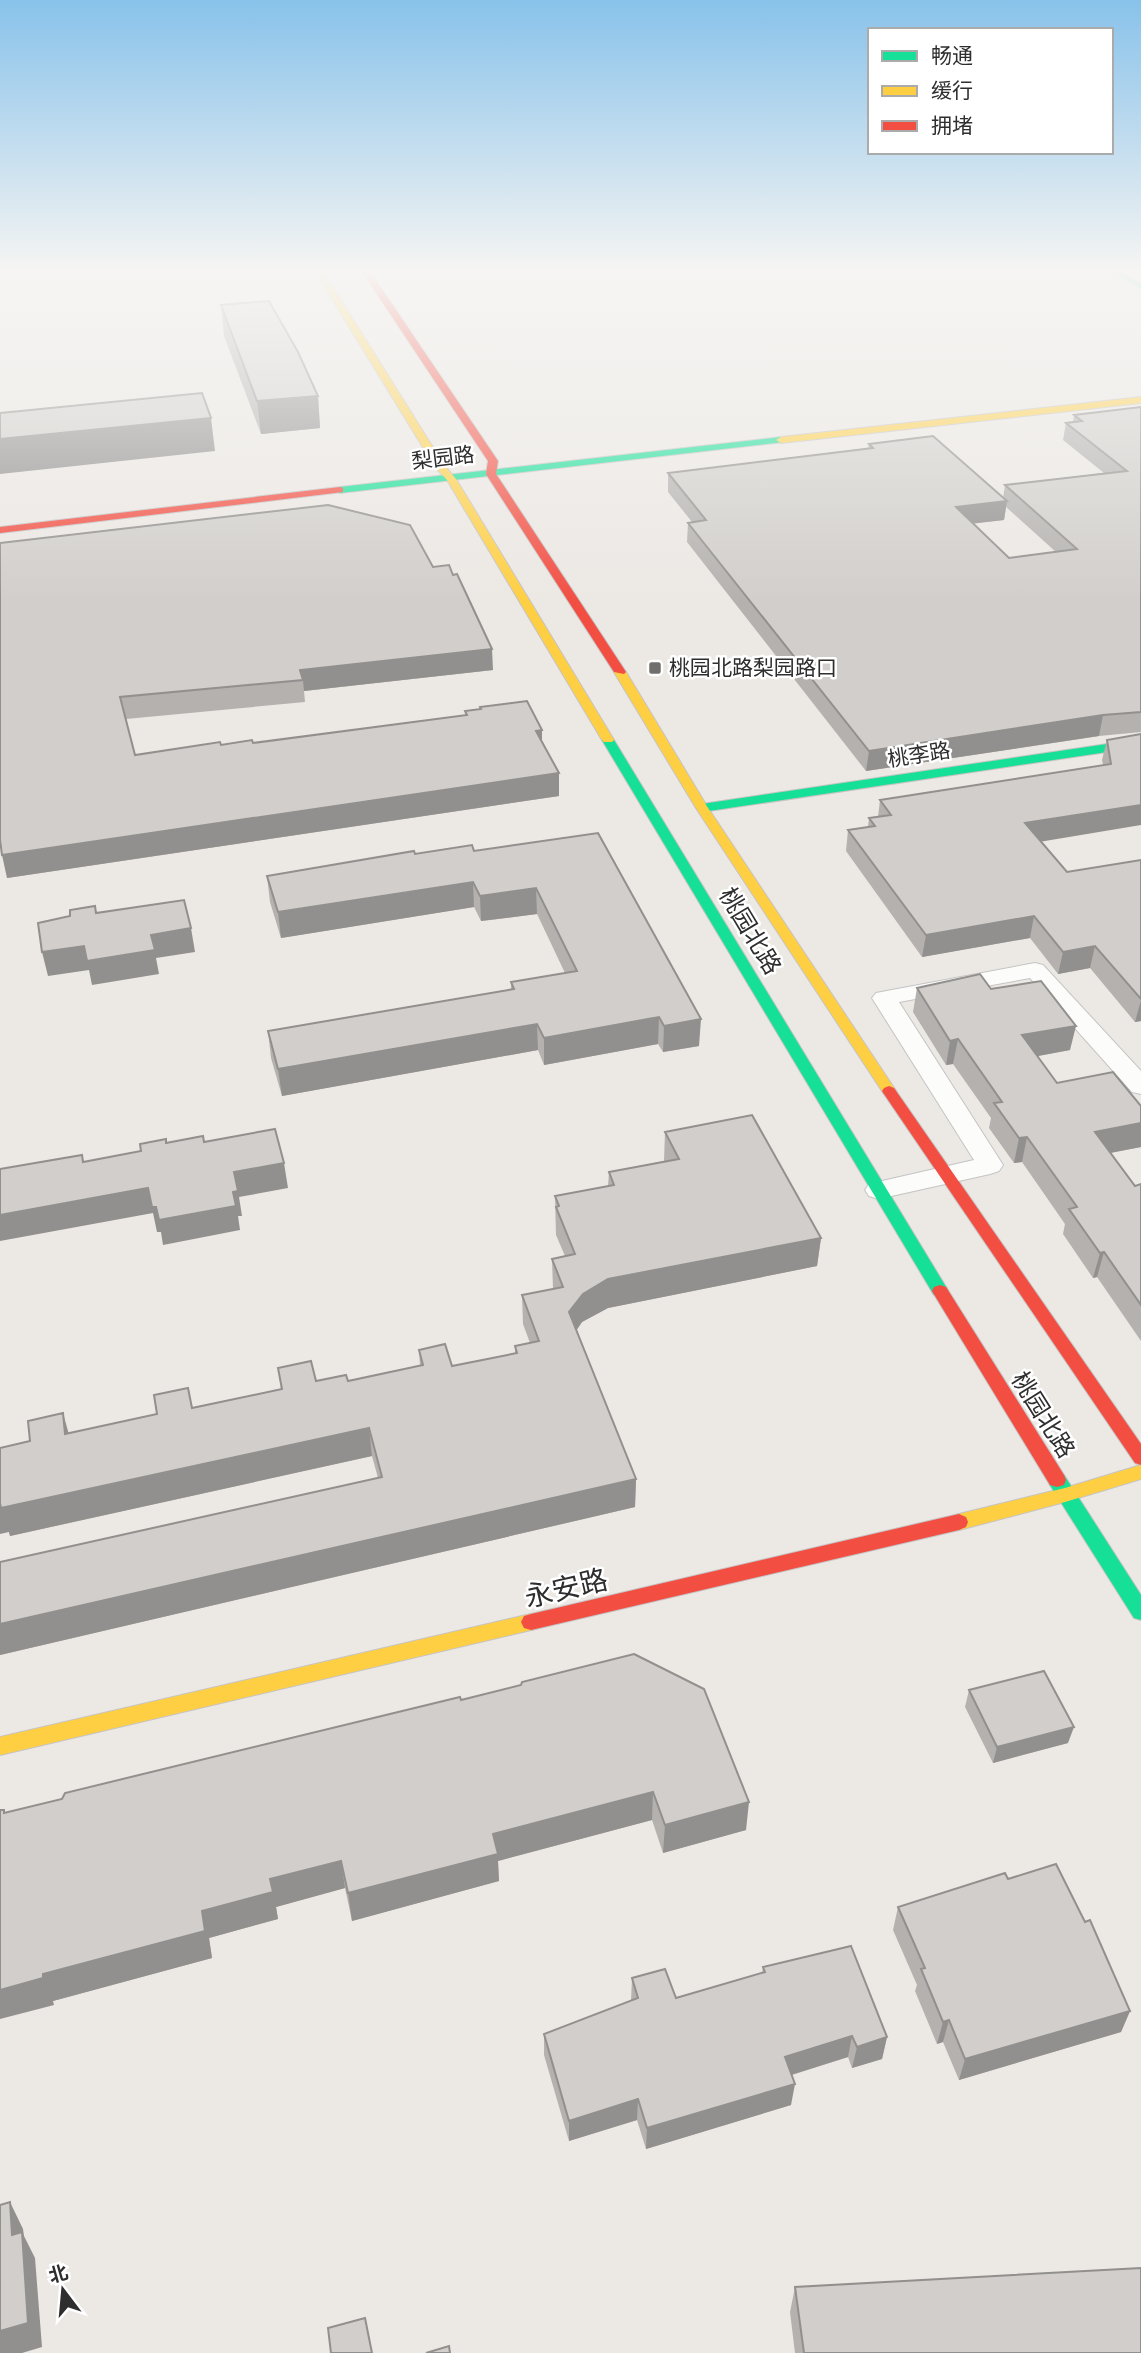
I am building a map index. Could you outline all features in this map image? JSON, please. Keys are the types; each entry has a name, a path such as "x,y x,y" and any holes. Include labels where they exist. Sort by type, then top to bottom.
{"main road":[{"name":"桃园北路","path":"389,383 878,1190 1065,1495 1141,1612"},
{"name":"桃园北路","path":"438,383 638,699 702,808 944,1174 1141,1458"},
{"name":"梨园路","path":"0,530 492,467 1141,390"},
{"name":"梨园路","path":"492,467 552,464 1141,400"},
{"name":"梨园路","path":"0,517 445,473"},
{"name":"桃李路","path":"702,808 1141,743"},
{"name":"永安路","path":"0,1746 1065,1495 1141,1472"}],"street":[{"path":"878,1190 990,1165 884,999 1035,970 1141,1086"}],"building":[{"path":"250,383 312,383 318,396 257,401"},
{"path":"202,393 211,418 0,439 0,413"},
{"path":"1141,407 1141,712 1103,715 869,751 688,523 706,520 668,473 873,448 869,444 933,436 1007,501 956,507 1009,558 1077,549 1005,485 1127,471 1066,423 1082,421 1074,415"},
{"path":"328,505 410,525 433,567 449,565 453,575 457,574 492,649 300,670 303,680 120,697 135,755 220,742 221,745 252,740 253,743 467,715 465,711 481,709 480,707 527,701 542,730 536,731 559,773 2,855 0,543"},
{"path":"1141,734 1141,805 1025,823 1067,872 1141,860 1141,999 1095,946 1063,952 1034,916 926,935 848,830 875,826 869,818 891,815 880,800 1111,764 1107,740"},
{"path":"598,833 701,1019 664,1026 659,1017 544,1038 537,1024 278,1069 268,1031 514,989 511,982 577,971 536,888 480,896 473,882 278,912 267,876 414,851 415,854 472,845 474,851"},
{"path":"184,900 191,928 151,935 155,950 87,961 84,946 42,952 38,923 70,916 70,910 95,906 96,913"},
{"path":"980,974 991,989 1041,981 1076,1026 1022,1035 1057,1083 1113,1072 1141,1106 1141,1123 1095,1132 1135,1186 1141,1184 1141,1305 1104,1252 1100,1253 1069,1209 1077,1207 1027,1137 1019,1138 994,1103 1002,1102 958,1039 950,1041 917,988"},
{"path":"752,1115 821,1238 608,1279 583,1294 569,1312 636,1479 0,1624 0,1562 382,1477 369,1428 1,1508 0,1448 30,1441 28,1421 63,1413 65,1434 157,1414 154,1395 188,1388 192,1408 282,1389 278,1368 311,1361 316,1381 346,1375 348,1381 423,1365 419,1350 445,1344 452,1366 517,1353 515,1346 539,1341 522,1295 563,1287 552,1259 575,1254 556,1207 559,1206 555,1196 614,1185 609,1172 679,1159 665,1132"},
{"path":"275,1129 284,1163 234,1172 238,1191 233,1192 236,1206 159,1220 156,1207 152,1207 148,1188 0,1215 0,1169 82,1155 83,1162 141,1151 140,1144 166,1139 166,1143 203,1136 204,1142"},
{"path":"634,1654 704,1689 749,1802 665,1825 653,1792 493,1834 498,1854 348,1893 341,1861 270,1879 273,1892 202,1911 205,1931 43,1974 43,1978 0,1990 0,1810 4,1810 4,1813 62,1799 65,1793 460,1697 461,1700"},
{"path":"1044,1671 1074,1727 997,1747 969,1690"},
{"path":"1056,1864 1085,1922 1090,1920 1130,2011 965,2059 949,2020 943,2022 921,1969 925,1968 898,1907 1005,1873 1008,1879"},
{"path":"851,1946 887,2037 857,2047 852,2036 785,2057 795,2084 647,2128 638,2099 569,2121 544,2034 638,1998 632,1978 665,1969 676,1998 765,1972 763,1967"},
{"path":"10,2202 12,2235 22,2232 28,2323 0,2331 0,2205"},
{"path":"1141,2268 1141,2353 804,2353 795,2287"},
{"path":"365,2318 372,2353 331,2353 328,2328"},
{"path":"449,2346 450,2353 426,2353"}],"traffic: fast":[{"path":"340,490 781,440"},
{"path":"608,740 940,1291"},
{"path":"702,808 1141,743"},
{"path":"1057,1480 1141,1612"}],"traffic: slow":[{"path":"388,383 440,467 451,479 608,740"},
{"path":"781,440 1141,400"},
{"path":"620,672 702,808 889,1091"},
{"path":"959,1522 1141,1472"},
{"path":"0,1746 531,1622"}],"traffic: jam":[{"path":"441,383 493,461 491,474 620,672"},
{"path":"0,530 340,490"},
{"path":"889,1091 1141,1458"},
{"path":"940,1291 1057,1480"},
{"path":"531,1622 959,1522"}],"place":[{"name":"桃园北路梨园路口","path":"655,668"}]}
